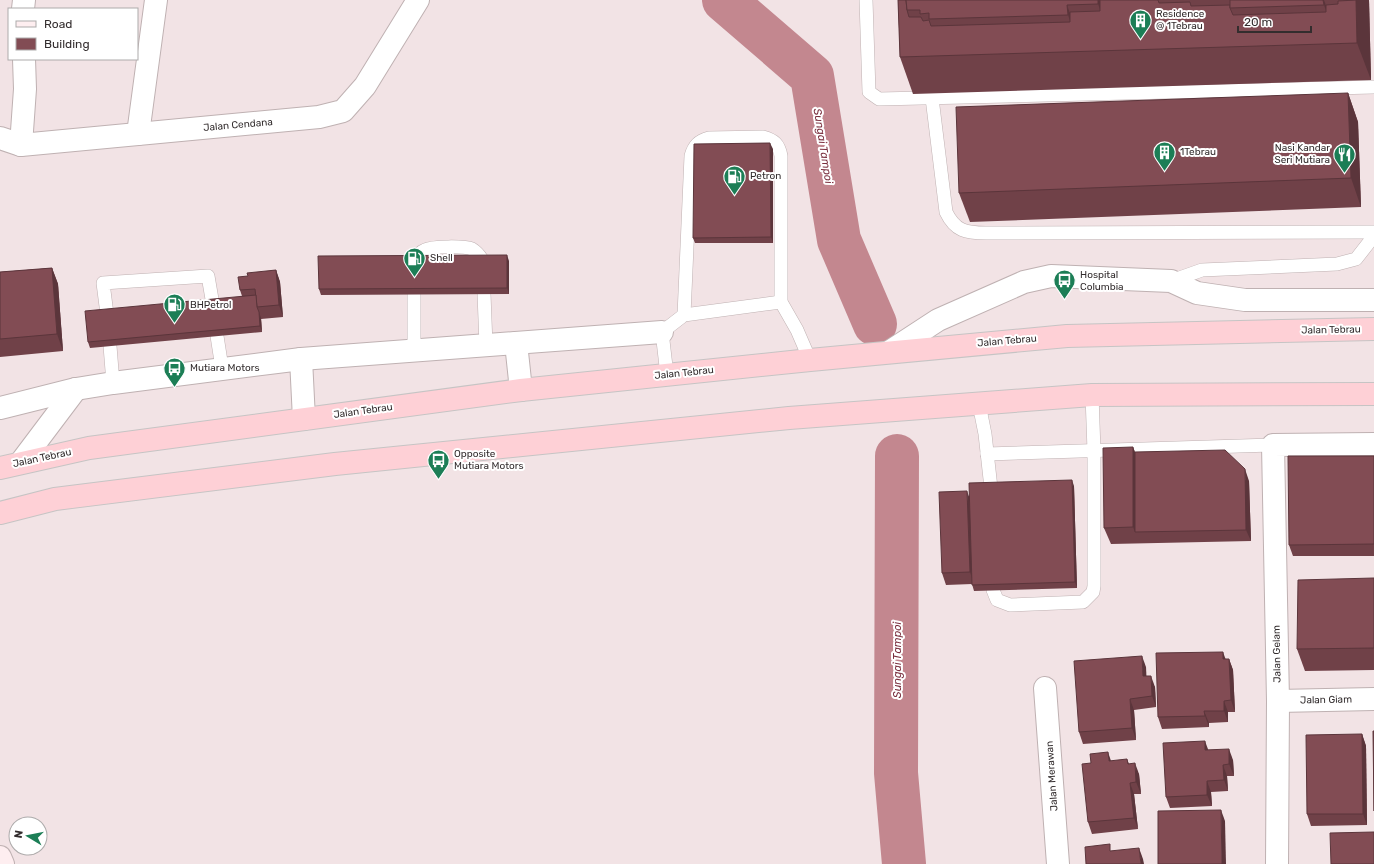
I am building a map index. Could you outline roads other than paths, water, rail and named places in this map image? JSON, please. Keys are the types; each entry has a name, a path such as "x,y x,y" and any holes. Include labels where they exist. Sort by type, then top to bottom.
{"highway":[{"name":"Jalan Tebrau","path":"0,468 88,448 520,390 889,352 1067,336 1374,330"},
{"path":"0,513 55,499 335,464 788,418 1092,395 1374,394"}],"main road":[{"path":"0,857 3,864"}],"street":[{"path":"138,134 156,0"},
{"name":"Jalan Cendana","path":"0,138 22,145 319,118 343,111 365,86 418,0"},
{"path":"22,145 25,89 24,60"},
{"path":"889,352 938,320 1024,282 1051,276 1171,281 1197,293 1245,300 1374,300"},
{"path":"0,408 76,389 222,368 301,359 662,332"},
{"path":"516,343 520,390"},
{"path":"301,359 304,419"},
{"path":"21,462 76,389"},
{"path":"1273,445 1374,444"},
{"name":"Jalan Gelam","path":"1273,445 1278,701 1277,864"},
{"name":"Jalan Merawan","path":"1045,688 1058,864"},
{"name":"Jalan Giam","path":"1278,701 1374,699"}],"lane":[{"path":"866,0 869,92 879,99 1374,87"},
{"path":"932,98 946,212 950,222 960,230 972,233 1374,232"},
{"path":"684,316 691,156 693,149 697,143 709,138 763,137 770,139 780,148 781,156 781,302 797,330 810,360"},
{"path":"1171,281 1202,270 1337,264 1356,259 1374,236"},
{"path":"415,261 420,253 433,247 472,249 483,261"},
{"path":"107,314 103,283 208,276 213,305"},
{"path":"414,294 414,350"},
{"path":"484,294 486,345"},
{"path":"667,375 662,332 684,316 781,302"},
{"path":"217,336 222,368"},
{"path":"110,346 113,383"},
{"path":"993,590 997,600 1010,605 1083,602 1093,592 1094,451 1092,395"},
{"path":"979,404 991,488"},
{"path":"987,454 1273,445"}],"waterway":[{"name":"Sungai Tampoi","path":"724,0 812,76 839,240 875,324"},
{"name":"Sungai Tampoi","path":"897,456 896,773 904,864"}],"place":[{"name":"Residence @ 1Tebrau","path":"1141,40"},
{"name":"1Tebrau","path":"1164,172"},
{"name":"Nasi Kandar Seri Mutiara","path":"1345,174"},
{"name":"Petron","path":"734,196"},
{"name":"Shell","path":"415,278"},
{"name":"Hospital Columbia","path":"1064,300"},
{"name":"BHPetrol","path":"175,324"},
{"name":"Mutiara Motors","path":"175,388"},
{"name":"Opposite Mutiara Motors","path":"438,480"}]}
